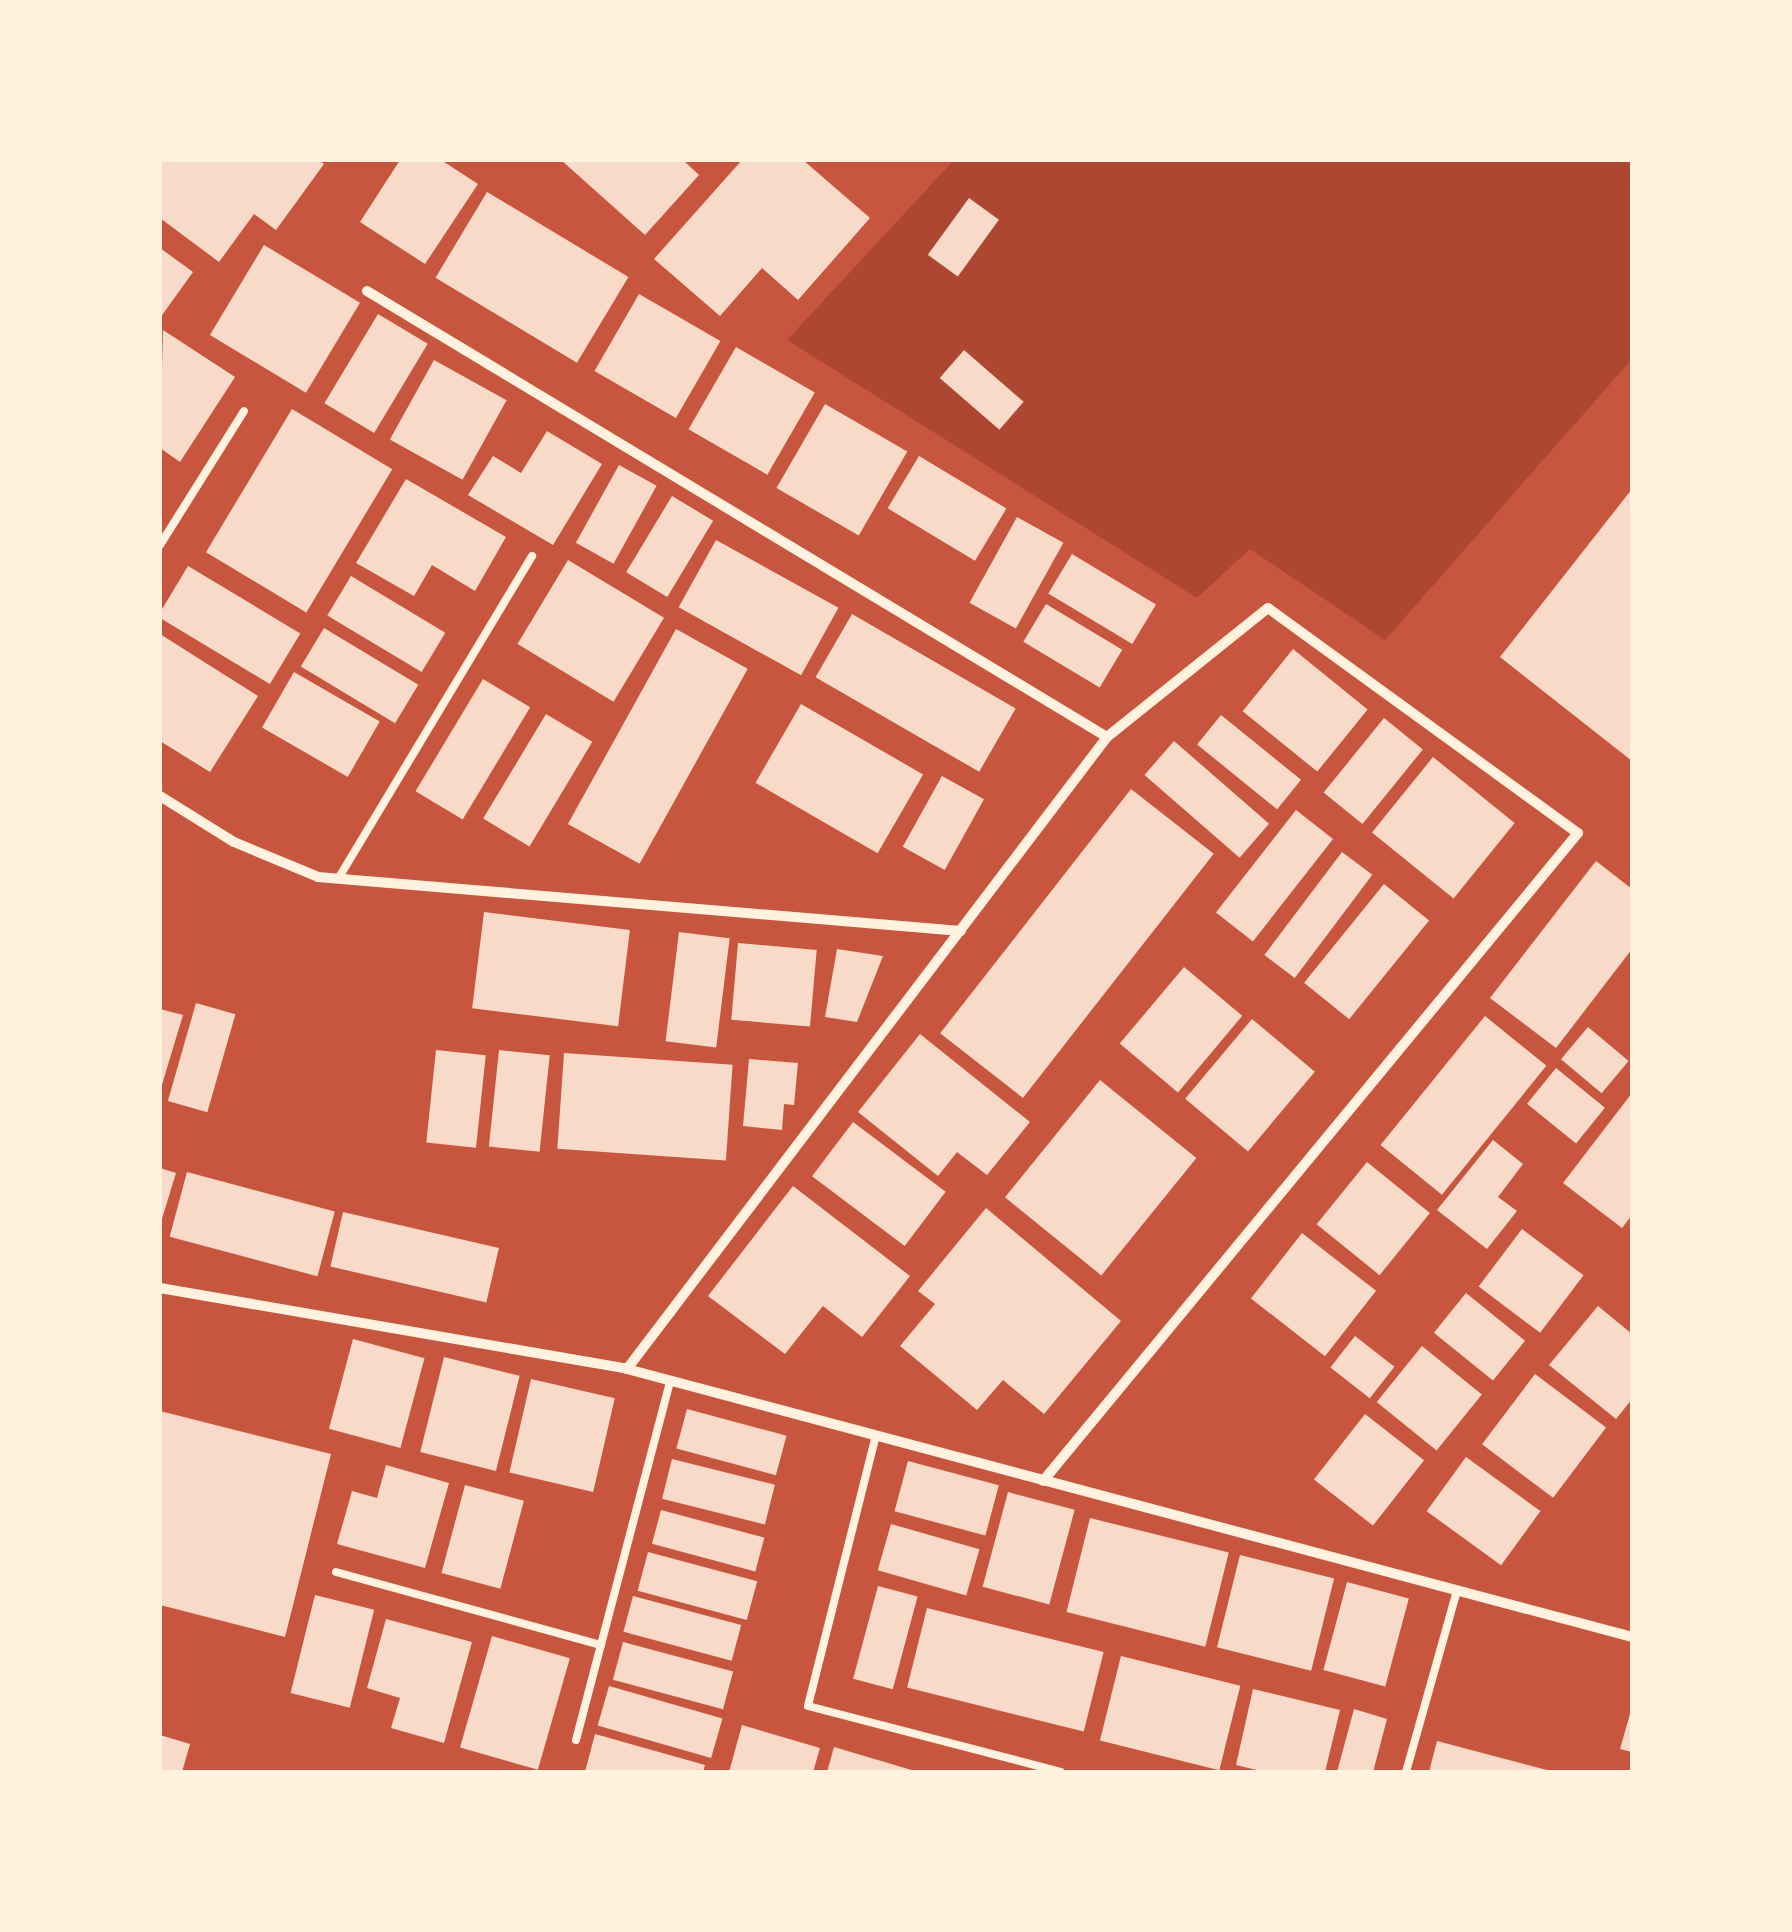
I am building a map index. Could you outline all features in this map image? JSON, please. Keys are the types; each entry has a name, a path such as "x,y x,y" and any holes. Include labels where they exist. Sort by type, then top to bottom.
{"street":[{"path":"367,291 1107,738"},
{"path":"627,1369 1107,738 1268,608 1578,833 1043,1481"},
{"path":"160,796 234,842 318,878 960,931"},
{"path":"160,1288 627,1369 1632,1637"}],"lane":[{"path":"160,545 244,411"},
{"path":"338,879 532,556"},
{"path":"576,1740 670,1381"},
{"path":"876,1436 808,1706 1061,1772"},
{"path":"336,1572 602,1645"},
{"path":"1406,1772 1457,1590"}],"shaded area":[{"path":"954,160 1632,160 1632,359 1385,640 1250,549 1197,598 787,340"}],"building":[{"path":"160,160 318,160 324,164 276,230 254,214 219,262 160,218"},
{"path":"400,160 441,160 478,184 425,264 360,222"},
{"path":"561,160 683,160 699,175 645,235"},
{"path":"742,160 803,160 870,218 798,300 762,268 720,316 654,259"},
{"path":"487,192 628,277 577,363 435,278"},
{"path":"969,198 999,220 958,276 928,255"},
{"path":"264,245 360,303 306,393 210,335"},
{"path":"160,248 193,272 160,318"},
{"path":"639,294 720,341 676,418 594,371"},
{"path":"378,314 428,344 374,433 324,403"},
{"path":"163,330 235,377 180,462 160,448"},
{"path":"736,347 815,392 767,475 688,429"},
{"path":"964,350 1024,402 999,430 940,378"},
{"path":"434,360 507,400 462,480 390,440"},
{"path":"825,404 907,452 859,536 776,488"},
{"path":"292,409 392,469 306,612 206,552"},
{"path":"547,431 602,464 553,545 468,495 493,456 521,473"},
{"path":"919,456 1006,509 975,561 888,508"},
{"path":"619,465 657,486 613,564 576,543"},
{"path":"406,479 506,537 475,591 432,565 414,596 356,563"},
{"path":"1632,489 1632,761 1500,657"},
{"path":"672,496 713,521 667,597 626,572"},
{"path":"1017,517 1063,543 1016,628 969,603"},
{"path":"716,540 838,608 801,675 679,607"},
{"path":"1072,554 1156,604 1132,644 1048,593"},
{"path":"568,560 664,618 614,702 518,644"},
{"path":"188,566 300,633 270,684 160,618"},
{"path":"351,576 445,633 422,672 327,615"},
{"path":"1046,604 1122,650 1100,688 1023,642"},
{"path":"852,614 1016,708 979,772 816,677"},
{"path":"324,628 418,685 395,723 301,667"},
{"path":"676,629 748,669 640,864 568,824"},
{"path":"160,634 258,696 210,772 160,741"},
{"path":"1293,649 1368,709 1317,772 1243,711"},
{"path":"294,672 380,722 348,777 262,727"},
{"path":"483,679 530,707 463,820 416,791"},
{"path":"801,704 923,774 878,853 756,783"},
{"path":"546,714 592,742 529,846 483,819"},
{"path":"1221,715 1301,780 1277,809 1197,745"},
{"path":"1384,718 1423,749 1362,824 1324,793"},
{"path":"1174,741 1269,824 1240,858 1144,775"},
{"path":"1433,757 1515,823 1454,898 1372,832"},
{"path":"942,776 984,799 945,870 903,847"},
{"path":"1131,789 1214,854 1023,1098 940,1033"},
{"path":"1296,810 1333,839 1253,941 1216,912"},
{"path":"1342,852 1372,875 1295,978 1264,955"},
{"path":"1596,861 1632,889 1632,949 1556,1048 1490,998"},
{"path":"1384,884 1429,921 1349,1019 1304,983"},
{"path":"484,912 630,930 618,1026 472,1008"},
{"path":"679,932 730,938 716,1047 666,1041"},
{"path":"738,943 817,950 810,1027 731,1020"},
{"path":"837,949 883,956 857,1022 825,1017"},
{"path":"1184,967 1242,1016 1178,1092 1120,1044"},
{"path":"196,1003 235,1014 207,1112 168,1101"},
{"path":"160,1009 183,1015 161,1088 160,1088"},
{"path":"1485,1016 1546,1066 1442,1195 1381,1145"},
{"path":"1252,1019 1315,1072 1248,1151 1185,1099"},
{"path":"1588,1027 1629,1061 1602,1093 1561,1059"},
{"path":"920,1034 1030,1122 987,1175 957,1152 938,1176 858,1112"},
{"path":"436,1050 486,1055 476,1148 426,1142"},
{"path":"499,1050 550,1055 540,1152 489,1146"},
{"path":"564,1053 733,1065 726,1161 557,1149"},
{"path":"749,1059 798,1063 794,1105 784,1104 782,1130 743,1126"},
{"path":"1556,1068 1605,1108 1576,1143 1527,1104"},
{"path":"1100,1080 1196,1158 1101,1275 1005,1197"},
{"path":"1632,1093 1632,1215 1622,1228 1563,1183"},
{"path":"853,1122 946,1192 905,1246 812,1176"},
{"path":"1493,1140 1523,1164 1498,1197 1517,1211 1487,1249 1437,1210"},
{"path":"1367,1162 1430,1213 1380,1275 1317,1224"},
{"path":"160,1168 176,1173 161,1222 160,1222"},
{"path":"187,1172 335,1212 317,1276 170,1237"},
{"path":"793,1186 910,1276 862,1337 823,1306 785,1354 708,1296"},
{"path":"986,1208 1121,1321 1044,1414 1003,1380 977,1410 900,1346 935,1304 918,1291"},
{"path":"343,1212 499,1248 486,1303 330,1267"},
{"path":"1522,1229 1583,1275 1540,1333 1479,1287"},
{"path":"1302,1233 1376,1291 1325,1356 1251,1298"},
{"path":"1466,1293 1525,1341 1493,1380 1434,1333"},
{"path":"1598,1306 1632,1334 1632,1399 1616,1419 1549,1365"},
{"path":"1355,1336 1394,1367 1370,1398 1330,1368"},
{"path":"353,1339 424,1358 400,1448 329,1429"},
{"path":"1422,1346 1482,1394 1437,1450 1377,1402"},
{"path":"444,1357 520,1376 496,1471 420,1452"},
{"path":"1535,1374 1606,1428 1553,1498 1482,1444"},
{"path":"531,1379 615,1398 593,1492 509,1473"},
{"path":"687,1409 786,1436 776,1475 676,1449"},
{"path":"160,1411 331,1454 285,1637 160,1605"},
{"path":"1365,1414 1424,1460 1373,1526 1314,1479"},
{"path":"1466,1457 1540,1511 1501,1565 1427,1511"},
{"path":"672,1459 775,1485 765,1524 662,1499"},
{"path":"908,1461 999,1485 985,1536 895,1511"},
{"path":"386,1465 449,1483 425,1568 337,1544 352,1491 377,1498"},
{"path":"465,1485 524,1501 500,1589 441,1573"},
{"path":"1008,1492 1075,1510 1049,1605 983,1587"},
{"path":"661,1510 764,1538 755,1572 652,1544"},
{"path":"1090,1518 1229,1553 1205,1647 1067,1612"},
{"path":"891,1524 979,1549 966,1595 878,1570"},
{"path":"648,1552 757,1581 747,1620 638,1591"},
{"path":"1240,1555 1334,1578 1311,1671 1217,1647"},
{"path":"1347,1582 1409,1599 1385,1686 1323,1670"},
{"path":"878,1586 918,1597 893,1689 853,1679"},
{"path":"315,1595 374,1610 350,1708 291,1693"},
{"path":"633,1596 741,1625 732,1661 623,1632"},
{"path":"927,1608 1104,1652 1084,1732 907,1688"},
{"path":"386,1619 472,1642 444,1743 391,1728 400,1698 367,1688"},
{"path":"492,1636 570,1658 538,1770 460,1748"},
{"path":"623,1642 733,1672 723,1709 613,1680"},
{"path":"1121,1656 1240,1686 1219,1770 1100,1740"},
{"path":"609,1686 722,1719 711,1758 598,1725"},
{"path":"1253,1689 1340,1710 1325,1772 1265,1772 1236,1765"},
{"path":"1632,1707 1632,1752 1620,1749"},
{"path":"1354,1709 1387,1719 1373,1772 1337,1772"},
{"path":"742,1725 820,1748 813,1772 729,1772"},
{"path":"595,1734 705,1765 703,1772 585,1772"},
{"path":"160,1735 190,1744 182,1772 160,1772"},
{"path":"1437,1741 1551,1771 1551,1772 1429,1772"},
{"path":"834,1747 915,1771 915,1772 827,1772"}]}
